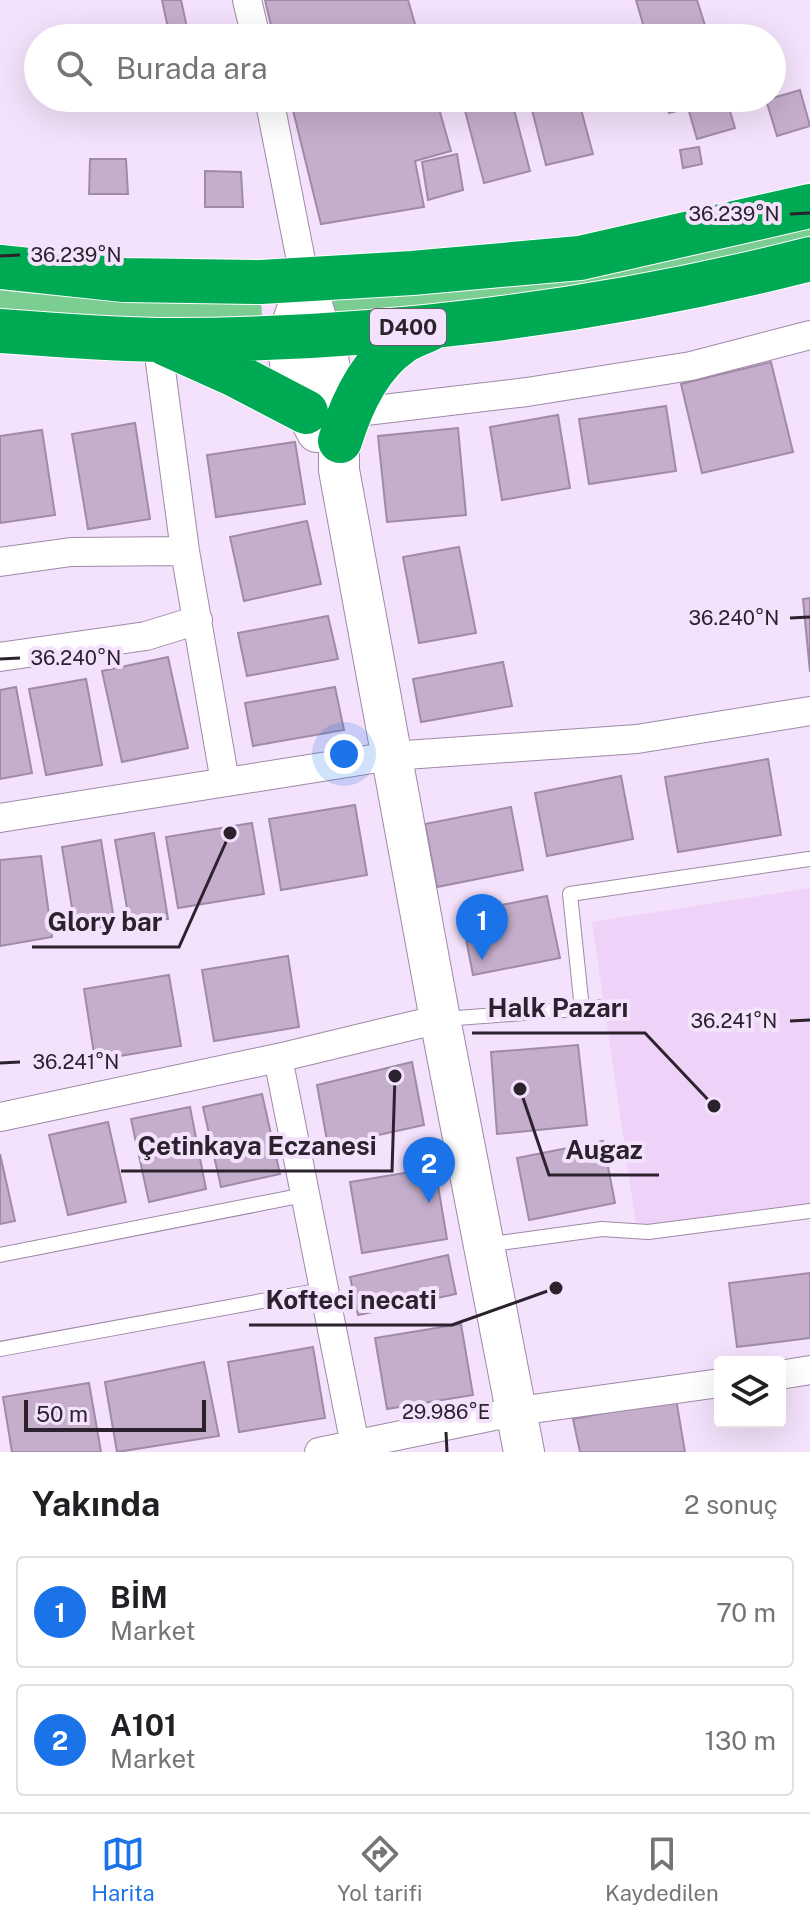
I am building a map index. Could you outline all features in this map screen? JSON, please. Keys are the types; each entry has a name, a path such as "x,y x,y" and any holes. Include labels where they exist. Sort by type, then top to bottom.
{"highway":[{"name":"D400","path":"0,267 124,280 305,281 580,258 810,206"},
{"name":"D400","path":"0,331 157,340 304,335 440,325 590,307 810,259"},
{"path":"343,441 381,360 401,342 440,325"},
{"path":"157,340 235,375 306,412"}],"street":[{"path":"247,0 253,24"},
{"path":"272,112 305,281 304,335 339,410 391,756 524,1452"},
{"path":"304,335 290,361 306,412 343,441"},
{"path":"343,441 527,392 691,366 810,335"},
{"path":"157,340 185,551 225,782"},
{"path":"0,562 71,552 185,551"},
{"path":"0,657 146,636 198,620"},
{"path":"0,818 391,756 637,739 810,711"},
{"path":"0,1117 278,1058 440,1019"},
{"path":"278,1058 355,1449"},
{"path":"786,1374 810,1370"},
{"path":"319,1452 355,1449 518,1411 714,1384"}],"lane":[{"path":"582,1009 570,894 809,859"},
{"path":"440,1019 604,1007"},
{"path":"0,1255 304,1195"},
{"path":"485,1245 602,1229 648,1232 810,1211"},
{"path":"0,1349 322,1290"}],"shaded area":[{"path":"810,888 810,1205 637,1231 592,922"}],"green space":[{"path":"810,218 810,245 610,287 335,318 332,296"},
{"path":"0,287 261,301 262,317 123,320 0,313"}],"building":[{"path":"162,0 181,0 186,24 167,24"},
{"path":"265,0 408,0 415,24 271,24"},
{"path":"636,0 697,0 705,24 643,24"},
{"path":"800,90 810,126 777,136 770,112 786,112 786,94"},
{"path":"293,112 440,112 451,151 415,161 424,207 321,224"},
{"path":"465,112 515,112 530,171 484,183"},
{"path":"533,112 582,112 593,154 546,165"},
{"path":"689,112 730,112 735,128 697,139"},
{"path":"699,147 702,164 683,168 680,150"},
{"path":"457,154 463,190 428,200 422,162"},
{"path":"90,159 126,159 128,194 89,194"},
{"path":"205,171 241,172 243,207 205,207"},
{"path":"771,362 793,452 702,473 681,384"},
{"path":"666,406 676,471 589,484 579,419"},
{"path":"558,415 570,488 502,500 490,427"},
{"path":"135,423 150,519 88,529 72,434"},
{"path":"458,428 466,515 387,522 378,436"},
{"path":"42,430 55,515 0,523 0,436"},
{"path":"295,442 305,504 216,517 207,455"},
{"path":"307,521 321,584 244,601 230,537"},
{"path":"459,547 476,633 419,643 403,557"},
{"path":"810,598 810,672 803,599"},
{"path":"328,616 338,659 247,676 238,633"},
{"path":"168,657 188,748 122,762 102,671"},
{"path":"503,662 512,706 421,722 413,679"},
{"path":"86,679 102,765 46,775 29,689"},
{"path":"16,687 32,773 0,779 0,690"},
{"path":"335,687 344,730 253,746 245,703"},
{"path":"768,759 781,835 678,852 665,777"},
{"path":"621,776 633,839 547,856 535,793"},
{"path":"355,805 367,875 281,890 269,819"},
{"path":"511,807 523,870 437,887 425,824"},
{"path":"252,823 264,894 178,908 166,837"},
{"path":"154,833 168,919 130,925 115,840"},
{"path":"101,840 115,926 76,932 62,847"},
{"path":"41,856 52,937 0,946 0,860"},
{"path":"547,896 560,958 473,975 461,913"},
{"path":"288,956 299,1027 214,1041 202,970"},
{"path":"169,975 181,1046 95,1060 84,989"},
{"path":"578,1045 587,1125 497,1134 491,1052"},
{"path":"412,1062 424,1125 328,1146 317,1085"},
{"path":"262,1094 280,1174 221,1187 203,1107"},
{"path":"190,1107 206,1189 149,1202 131,1119"},
{"path":"108,1122 126,1202 68,1215 49,1135"},
{"path":"603,1141 615,1203 529,1220 517,1158"},
{"path":"0,1154 15,1221 0,1224"},
{"path":"435,1168 447,1239 362,1253 350,1182"},
{"path":"448,1255 456,1294 358,1315 350,1277"},
{"path":"810,1273 810,1338 737,1347 729,1283"},
{"path":"461,1324 473,1395 387,1409 375,1338"},
{"path":"313,1347 325,1418 239,1432 228,1362"},
{"path":"204,1362 219,1436 117,1452 105,1382"},
{"path":"89,1383 101,1452 12,1452 3,1397"},
{"path":"676,1399 685,1452 580,1452 573,1419"}],"place":[{"name":"Glory bar","path":"230,833"},
{"name":"BİM","path":"482,960"},
{"name":"Çetinkaya Eczanesi","path":"395,1076"},
{"name":"Augaz","path":"520,1089"},
{"name":"Halk Pazarı","path":"714,1106"},
{"name":"A101","path":"429,1203"},
{"name":"Kofteci necati","path":"556,1288"}]}
